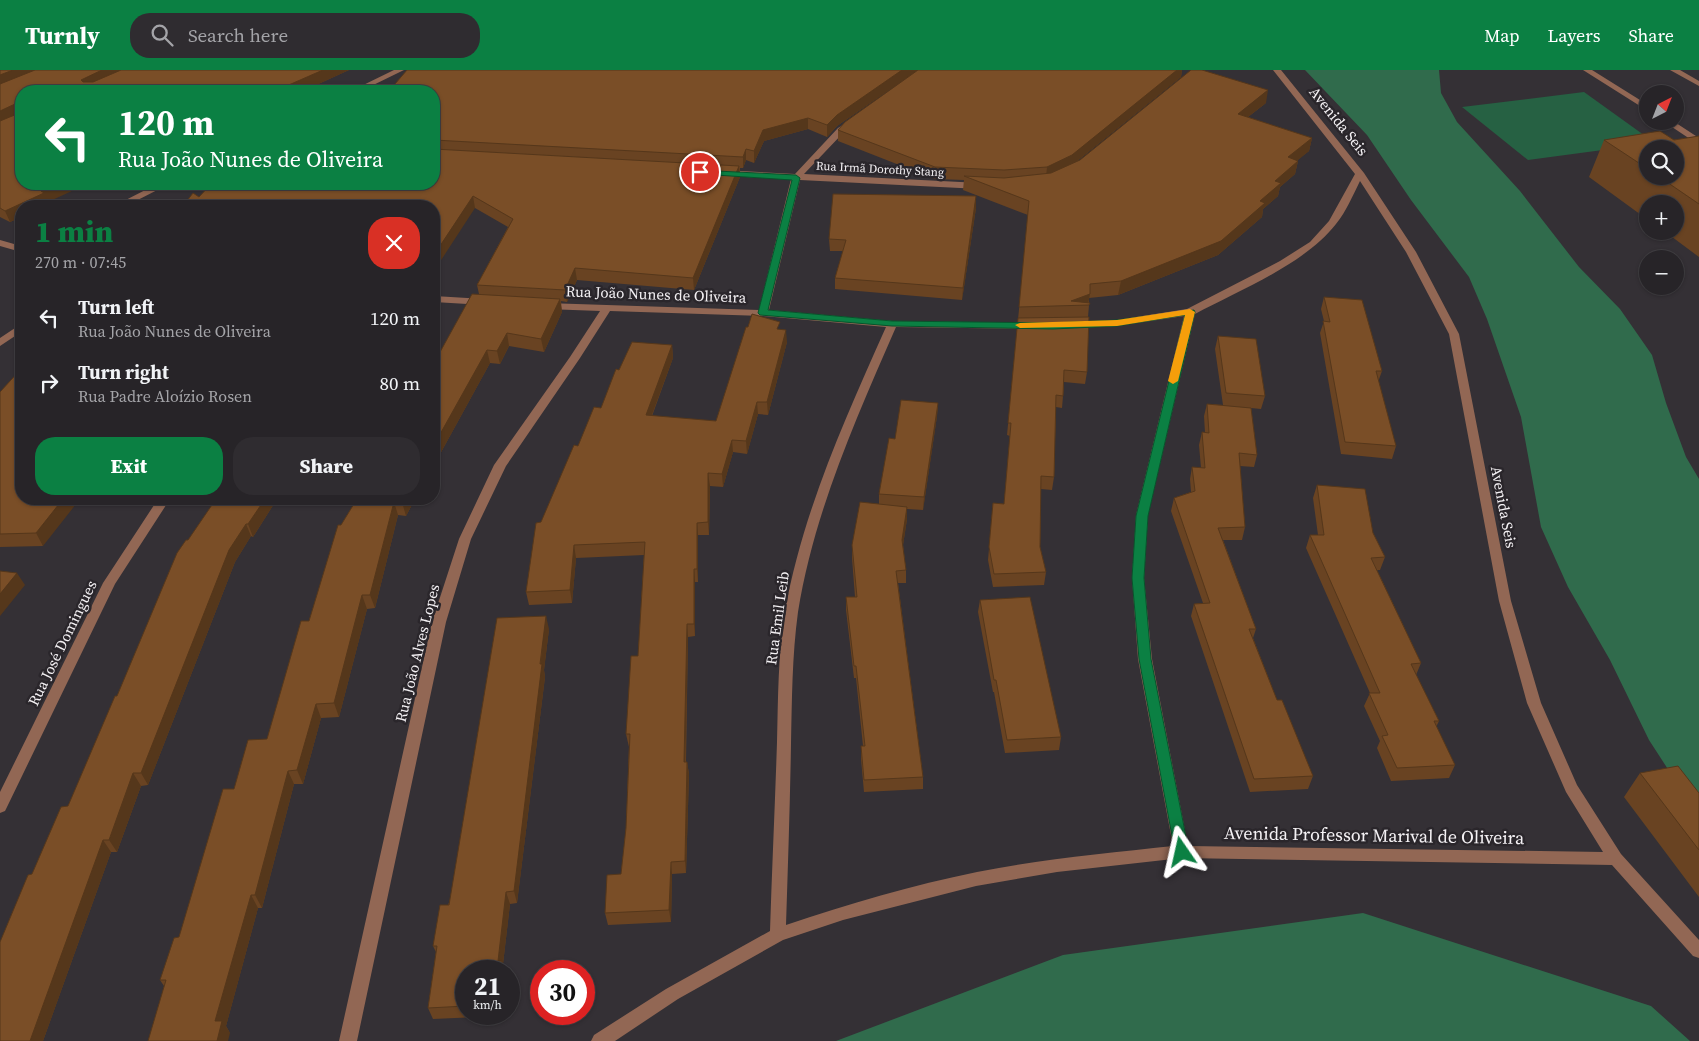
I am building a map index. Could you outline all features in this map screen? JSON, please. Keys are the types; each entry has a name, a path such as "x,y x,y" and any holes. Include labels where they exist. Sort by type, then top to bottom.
{"street":[{"path":"368,85 400,70"},
{"name":"Avenida Seis","path":"1276,70 1360,173 1427,278 1454,334 1505,601 1534,703 1572,788 1616,859 1699,951"},
{"path":"1587,70 1639,103"},
{"path":"1674,70 1699,84"},
{"path":"763,313 796,178 841,130 856,120"},
{"path":"1681,130 1699,142"},
{"name":"Rua Irmã Dorothy Stang","path":"717,173 993,187"},
{"path":"1062,325 1117,323 1190,312 1283,263 1313,244 1333,222 1360,173"},
{"path":"131,200 151,190"},
{"path":"0,243 15,248"},
{"path":"440,299 491,302"},
{"name":"Rua João Nunes de Oliveira","path":"539,305 606,309 763,313 892,324 1044,326"},
{"name":"Rua João Alves Lopes","path":"348,1041 438,622 465,539 500,465 606,309"},
{"path":"1182,852 1145,659 1138,578 1142,516 1190,312"},
{"name":"Rua Emil Leib","path":"778,935 787,645 795,594 806,544 830,472 848,423 892,324"},
{"path":"0,344 15,332"},
{"name":"Rua José Domingues","path":"0,807 109,583 160,505"},
{"name":"Avenida Professor Marival de Oliveira","path":"600,1041 672,994 778,935 843,913 976,879 1057,865 1182,852 1616,859"}],"green space":[{"path":"1305,70 1439,70 1441,93 1457,122 1520,191 1579,267 1620,309 1652,355 1666,403 1686,457 1699,479 1699,817 1649,740 1610,660 1568,587 1541,527 1521,417 1487,319 1469,277 1411,200 1367,135"},
{"path":"1584,92 1651,140 1639,140 1639,145 1528,160 1462,107"},
{"path":"1363,913 1651,1006 1690,1041 836,1041 1063,955"}],"building":[{"path":"0,70 13,70 0,75"},
{"path":"35,70 102,70 81,80 83,82 93,82 121,70 323,70 289,85 15,85 15,104 0,111 0,84"},
{"path":"407,70 902,70 837,115 827,125 808,118 763,130 754,151 746,149 743,157 440,140 440,85 394,85"},
{"path":"918,70 1177,70 1072,155 1047,167 1004,170 935,167 838,130 845,122"},
{"path":"1191,70 1202,70 1268,90 1238,114 1312,138 1288,157 1298,161 1275,181 1281,183 1260,201 1265,203 1221,241 1121,281 1090,284 1090,294 1071,301 1090,303 1089,305 1019,307 1029,201 964,176 1004,178 1051,173 1080,160"},
{"path":"15,115 15,190 43,190 41,191 44,193 29,200 15,200 15,206 5,211 0,208 0,121"},
{"path":"1660,131 1674,140 1639,140 1639,163 1604,140"},
{"path":"1699,136 1699,204 1671,185 1684,185 1684,140 1674,140"},
{"path":"440,149 739,166 693,278 575,268 565,290 477,285 513,219 473,196 440,246 440,200 188,200 193,193 199,197 205,190 440,190"},
{"path":"833,194 976,196 963,288 835,278 846,240 829,239"},
{"path":"472,294 560,299 541,339 507,333 497,351 487,350 440,434 440,352"},
{"path":"1324,297 1362,300 1382,371 1376,371 1396,446 1345,442 1323,321 1330,322"},
{"path":"752,314 780,322 777,329 786,330 767,402 757,402 746,441 732,440 722,474 708,473 708,522 697,523 697,569 694,569 694,624 687,624 684,762 687,762 685,861 671,862 669,910 605,913 607,875 621,874 626,828 630,734 626,734 631,656 638,656 645,542 574,545 570,590 526,592 536,523 541,522 574,445 578,446 594,407 601,408 616,369 619,370 632,342 672,345 646,415 716,421 746,327 748,327"},
{"path":"1089,317 1087,372 1064,370 1063,396 1056,395 1054,477 1041,476 1040,547 1046,572 994,574 989,547 993,503 1004,504 1011,423 1008,423 1018,318"},
{"path":"1218,336 1256,339 1265,396 1226,393"},
{"path":"15,376 15,505 58,505 36,533 0,534 0,392"},
{"path":"901,400 938,403 924,497 879,494 889,438 895,439"},
{"path":"1207,404 1251,408 1257,455 1239,453 1245,527 1218,528 1256,629 1249,629 1277,700 1282,700 1313,776 1254,779 1194,604 1210,603 1174,498 1195,491 1192,467 1205,468 1202,432 1209,433"},
{"path":"1317,485 1365,489 1373,533 1385,557 1371,558 1421,663 1411,664 1439,721 1434,721 1455,765 1397,768 1382,736 1388,735 1369,693 1380,693 1310,535 1324,535"},
{"path":"860,502 907,507 902,540 906,570 896,571 923,777 864,780 861,746 865,746 846,597 857,597 852,545"},
{"path":"212,505 261,505 229,550 141,773 133,773 109,840 103,840 30,1041 0,1041 0,942 28,875 32,874 61,807 68,806 177,553 186,540 188,540"},
{"path":"353,505 393,505 370,595 362,595 334,703 316,704 297,770 288,771 255,895 251,895 215,1021 222,1021 217,1041 148,1041 166,980 160,980 174,938 179,937 223,789 234,789 248,740 267,739 301,621 309,621 338,525 341,525"},
{"path":"0,571 17,573 0,594"},
{"path":"1030,597 1061,737 1007,740 980,600"},
{"path":"546,616 540,664 542,664 514,891 506,892 498,960 455,960 455,1007 428,1008 437,946 433,946 440,905 449,905 497,618"},
{"path":"1678,766 1699,793 1699,850 1640,773"}],"slow traffic":[{"path":"1020,325 1053,326 1117,323 1190,312 1173,381"}],"route":[{"path":"700,172 796,178 763,313 892,324 1053,326 1117,323 1190,312 1142,516 1138,578 1145,659 1182,852"}]}
